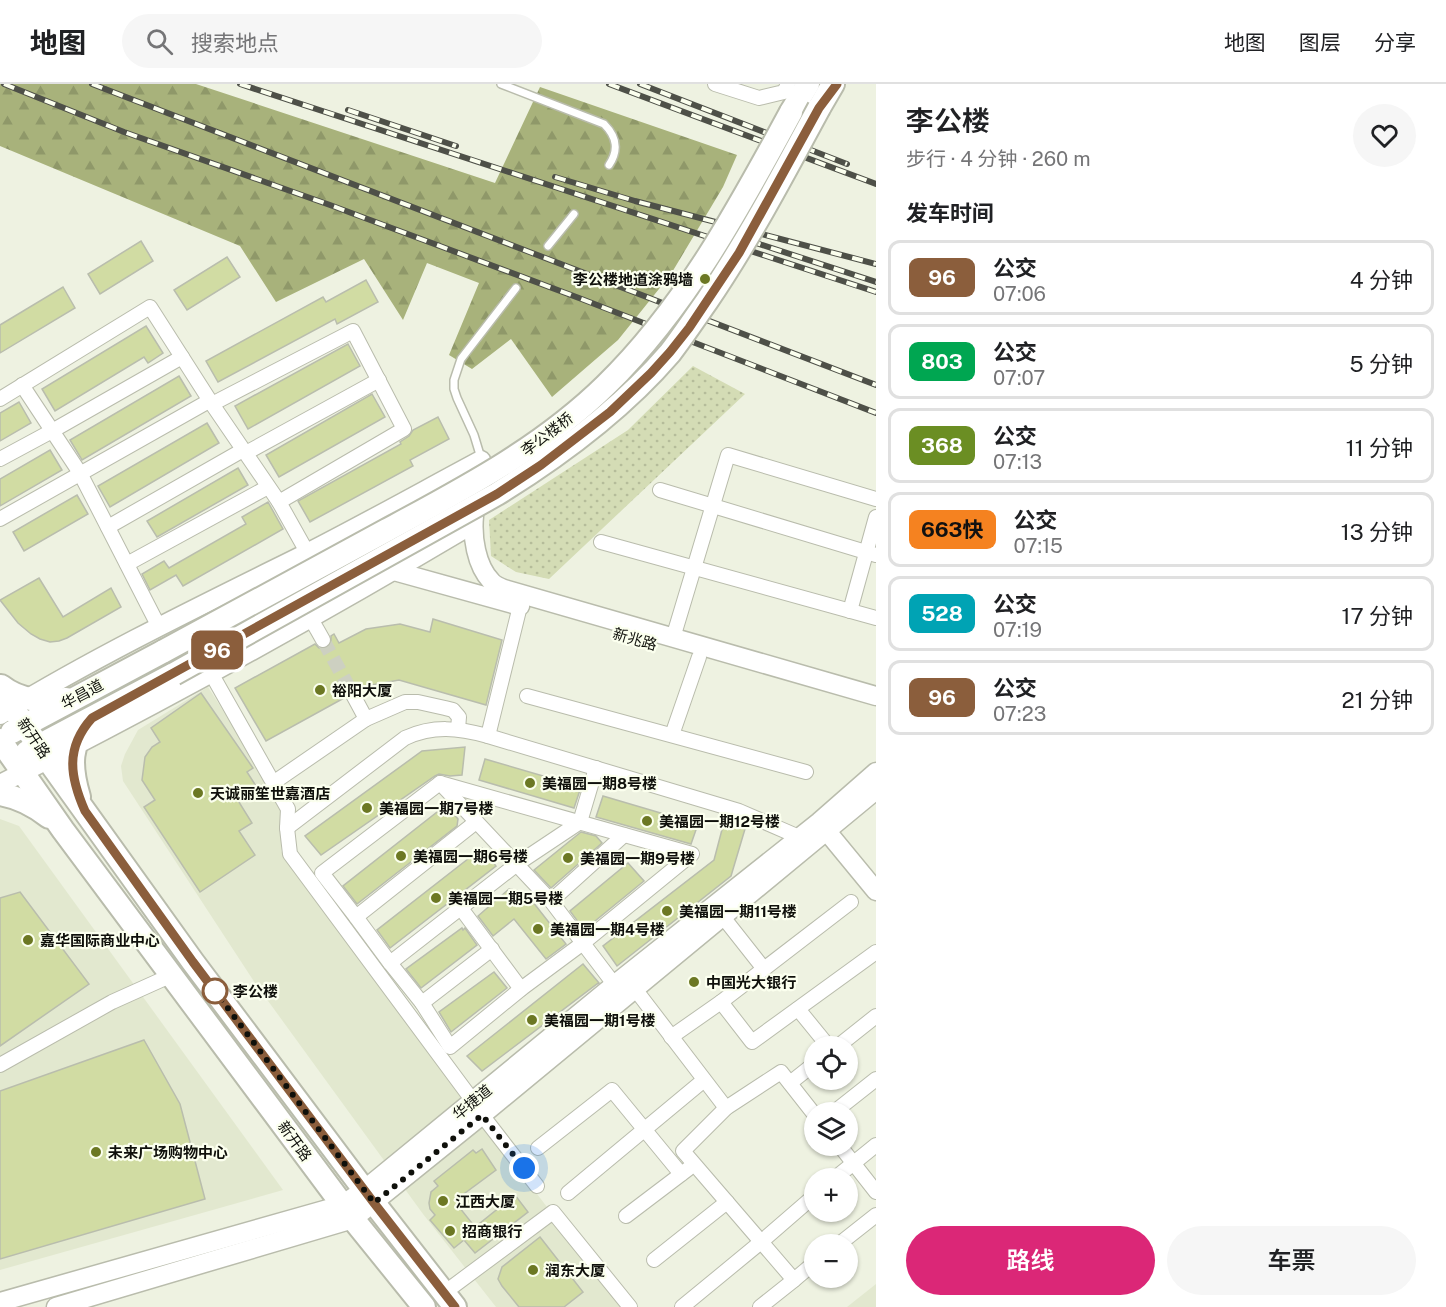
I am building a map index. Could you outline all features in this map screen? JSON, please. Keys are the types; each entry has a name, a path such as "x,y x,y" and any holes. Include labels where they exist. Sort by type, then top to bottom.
{"main road":[{"name":"李公楼桥","path":"164,651 480,479 539,441 588,402 607,385 671,311 706,260 745,196 808,84"},
{"name":"李公楼桥","path":"174,674 505,489 610,412 670,352 707,301 739,253 833,84"},
{"name":"华昌道","path":"23,735 79,696 164,651"},
{"name":"华昌道","path":"0,740 92,718 174,674"},
{"path":"85,811 74,780 73,759 75,746 82,730 92,718"},
{"name":"新开路","path":"23,735 85,811 193,962 449,1300"},
{"path":"23,735 63,830"},
{"path":"0,794 28,803 63,830"},
{"name":"新开路","path":"63,830 347,1212 424,1307"}],"street":[{"path":"718,84 759,98 784,92 788,84"},
{"path":"791,112 803,84"},
{"path":"0,399 150,307 211,403 279,502 307,552"},
{"path":"0,519 211,403 353,331 404,429 279,502"},
{"path":"0,459 182,357"},
{"path":"108,526 379,380"},
{"path":"22,385 80,473 159,627"},
{"path":"673,639 728,455 876,499"},
{"path":"0,784 23,735 55,682 481,460"},
{"name":"新兆路","path":"481,460 473,524 479,564 492,583 504,589 673,639 876,696"},
{"path":"127,564 268,487"},
{"path":"660,490 871,553"},
{"path":"850,611 871,553 876,517"},
{"path":"369,520 394,571"},
{"path":"23,735 75,746 394,571 473,524"},
{"path":"601,542 876,618"},
{"name":"新兆路","path":"394,571 876,707"},
{"path":"488,736 520,606"},
{"path":"310,617 322,640"},
{"path":"672,735 699,657"},
{"path":"211,673 288,809 286,828 290,854 537,1186"},
{"path":"352,693 366,719"},
{"path":"527,696 806,772"},
{"path":"273,783 366,719 405,702 418,702 453,710 459,717 458,729"},
{"path":"286,828 405,738 420,731 458,729 739,811 799,837"},
{"path":"390,963 517,864 580,822 596,768"},
{"name":"华捷道","path":"56,1307 347,1212 369,1197 625,991 723,917 823,826 876,772"},
{"path":"440,783 692,854 450,1047 422,1003 322,873 440,783"},
{"path":"440,783 551,901 583,943 625,991 671,1037 726,1108"},
{"name":"华捷道","path":"625,991 799,837 823,826 876,790"},
{"path":"356,916 476,822"},
{"path":"823,826 876,891"},
{"path":"551,901 624,835"},
{"path":"671,1037 721,1002 851,902"},
{"path":"460,907 521,989"},
{"path":"723,917 764,969"},
{"path":"422,1003 492,949"},
{"path":"721,1002 752,1042 876,952"},
{"path":"0,1065 112,1002 172,975"},
{"path":"798,1009 820,1036"},
{"path":"851,1036 876,1016"},
{"path":"794,1280 683,1150 726,1108 781,1072 805,1102"},
{"path":"790,1083 804,1072"},
{"path":"568,1193 704,1080"},
{"path":"847,1102 876,1080"},
{"path":"538,1148 612,1090 681,1174"},
{"path":"847,1168 876,1145"},
{"path":"848,1156 876,1192"},
{"path":"626,1216 694,1164"},
{"path":"654,1260 727,1203"},
{"path":"682,1307 804,1205"},
{"name":"华捷道","path":"0,1302 347,1212"},
{"path":"449,1300 553,1212 630,1307"},
{"path":"852,1234 876,1215"},
{"path":"760,1307 804,1272"}],"lane":[{"path":"501,84 604,124 615,138 614,157 609,165"},
{"path":"548,246 574,214"},
{"path":"481,460 474,435 457,398 454,380 461,359 516,288"}],"shaded area":[{"path":"693,366 745,394 549,579 516,572 491,556 489,520 628,430"},
{"path":"208,687 284,806 281,851 430,1053 623,1307 496,1307 423,1214 255,983 123,781 121,766 138,730"},
{"path":"0,819 19,826 283,1190 0,1270"},
{"path":"876,1284 876,1307 847,1307"}],"green space":[{"path":"0,84 196,84 495,183 540,87 737,155 723,187 671,274 618,340 552,397 511,339 472,369 449,355 479,283 427,263 403,320 364,259 276,302 240,246 0,146"}],"building":[{"path":"141,241 153,261 100,294 88,274"},
{"path":"227,257 240,277 187,310 174,290"},
{"path":"366,280 378,302 337,324 335,319 218,382 206,361 323,297 326,302"},
{"path":"63,287 75,308 0,353 0,325"},
{"path":"146,326 163,353 148,363 144,357 55,411 42,389"},
{"path":"348,344 360,366 248,429 235,406"},
{"path":"179,376 191,396 82,460 70,440"},
{"path":"372,394 385,417 279,477 266,455"},
{"path":"19,402 31,423 0,441 0,413"},
{"path":"438,417 449,439 410,460 413,466 310,522 298,501 401,444 400,442 413,430"},
{"path":"207,423 219,443 110,507 98,486"},
{"path":"50,450 62,470 0,506 0,479"},
{"path":"238,468 248,485 157,537 147,521"},
{"path":"77,495 88,514 24,551 13,532"},
{"path":"268,502 283,529 183,586 176,575 150,590 142,574 164,561 169,568 246,524 242,517"},
{"path":"39,578 63,617 111,588 121,607 67,638 50,642 40,639 18,623 0,600"},
{"name":"裕阳大厦","path":"433,619 502,640 486,705 399,680 360,689 352,684 347,685 344,689 344,698 266,741 235,688 315,644 319,648 327,648 334,634 339,643 366,629 400,624 430,632"},
{"name":"天诚丽笙世嘉酒店","path":"201,693 253,768 247,772 256,786 237,799 252,823 239,831 255,855 200,892 144,807 155,800 142,780 145,757 152,747 160,742 151,728"},
{"name":"美福园一期7号楼","path":"465,747 462,775 439,774 435,776 321,855 305,836 422,751"},
{"name":"美福园一期8号楼","path":"485,759 581,787 574,808 479,780"},
{"name":"美福园一期12号楼","path":"603,796 698,824 691,844 596,817"},
{"name":"美福园一期6号楼","path":"446,805 458,819 457,826 357,904 343,886"},
{"name":"美福园一期11号楼","path":"724,822 745,829 731,876 617,966 603,946 714,860"},
{"name":"美福园一期9号楼","path":"581,832 596,836 602,843 551,888 534,870"},
{"name":"美福园一期5号楼","path":"482,848 496,866 390,948 377,930"},
{"path":"628,863 644,881 584,930 570,911"},
{"name":"美福园一期4号楼","path":"509,889 525,892 566,944 546,959 514,919 493,936 478,916"},
{"name":"嘉华国际商业中心","path":"20,892 89,984 0,1046 0,898"},
{"name":"美福园一期5号楼","path":"462,928 463,930 465,928 477,945 421,988 406,969"},
{"name":"美福园一期1号楼","path":"583,964 599,983 482,1071 467,1056"},
{"path":"494,972 507,988 451,1032 439,1012"},
{"name":"未来广场购物中心","path":"144,1040 180,1104 205,1199 0,1259 0,1091"},
{"name":"江西大厦","path":"482,1149 496,1170 457,1199 459,1207 475,1227 515,1195 528,1212 475,1253 464,1240 454,1248 430,1220 435,1215 429,1203 431,1192 438,1186 434,1181 473,1150 476,1153"},
{"name":"润东大厦","path":"540,1237 583,1292 564,1307 519,1307 498,1279 502,1267"}],"tunnel":[{"path":"323,640 352,693"}],"railway":[{"path":"4,84 124,132 330,205 579,298 876,413"},
{"path":"92,84 876,385"},
{"path":"240,84 876,292"},
{"path":"609,84 876,184"},
{"path":"640,84 847,164"},
{"path":"348,110 456,146"},
{"path":"555,177 635,201 876,264"},
{"path":"750,241 876,282"}],"bus line":[{"name":"96","path":"455,1307 193,962 85,811 74,780 73,759 78,736 92,718 520,480 610,412 651,373 689,328 739,253 819,108 837,84"}],"place":[{"name":"李公楼地道涂鸦墙","path":"705,279"},
{"name":"裕阳大厦","path":"320,690"},
{"name":"美福园一期8号楼","path":"530,783"},
{"name":"天诚丽笙世嘉酒店","path":"198,793"},
{"name":"美福园一期7号楼","path":"367,808"},
{"name":"美福园一期12号楼","path":"647,821"},
{"name":"美福园一期6号楼","path":"401,856"},
{"name":"美福园一期9号楼","path":"568,858"},
{"name":"美福园一期5号楼","path":"436,898"},
{"name":"美福园一期11号楼","path":"667,911"},
{"name":"美福园一期4号楼","path":"538,929"},
{"name":"嘉华国际商业中心","path":"28,940"},
{"name":"中国光大银行","path":"694,982"},
{"name":"李公楼","path":"215,991"},
{"name":"美福园一期1号楼","path":"532,1020"},
{"name":"未来广场购物中心","path":"96,1152"},
{"name":"江西大厦","path":"443,1201"},
{"name":"招商银行","path":"450,1231"},
{"name":"润东大厦","path":"533,1270"}],"route":[{"path":"215,991 374,1203 482,1115 524,1168"}]}
